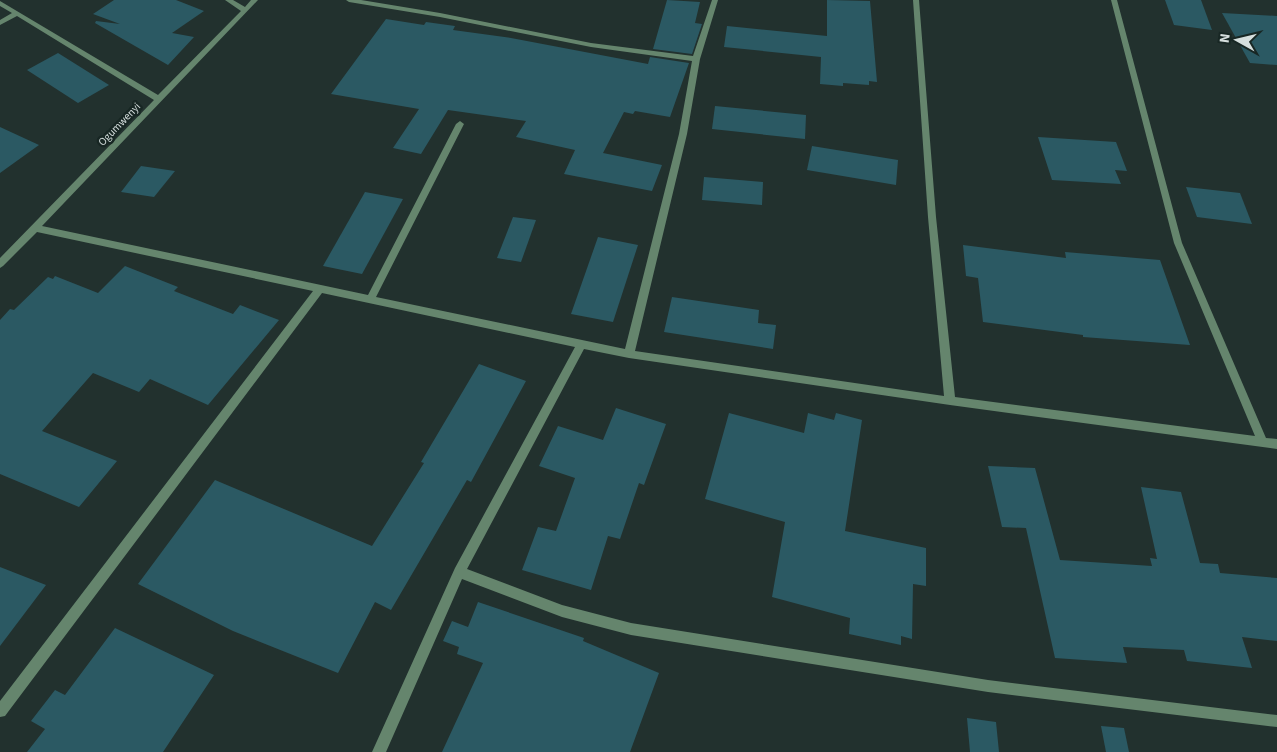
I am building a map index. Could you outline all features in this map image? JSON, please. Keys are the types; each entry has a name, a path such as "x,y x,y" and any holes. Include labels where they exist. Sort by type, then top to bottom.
{"street":[{"path":"228,0 245,10"},
{"name":"Ogumwenyi","path":"0,264 255,0"},
{"path":"349,0 440,15 591,44 696,59"},
{"path":"629,354 683,134 696,59 716,0"},
{"path":"916,0 932,217 950,401"},
{"path":"1114,0 1178,243 1263,442"},
{"path":"0,3 15,14 158,99"},
{"path":"0,23 15,14"},
{"path":"370,300 460,124"},
{"path":"35,228 319,290 629,354 950,401 1277,444"},
{"path":"0,711 319,290"},
{"path":"379,752 459,572 581,345"},
{"path":"459,572 562,611 631,629 988,686 1277,721"}],"building":[{"path":"114,0 176,0 204,11 172,33 194,37 168,65 95,23 96,21 120,24 93,14"},
{"path":"667,0 700,2 695,23 702,24 692,54 653,49"},
{"path":"827,0 870,1 877,82 869,81 869,85 843,83 843,86 820,84 821,57 724,47 727,26 827,36"},
{"path":"1165,0 1201,0 1212,30 1174,25"},
{"path":"1222,13 1277,16 1277,65 1250,63"},
{"path":"386,19 424,25 426,22 455,26 453,30 511,38 648,64 650,57 689,63 670,117 635,111 633,114 624,112 603,153 662,165 652,191 564,174 575,150 516,137 526,121 448,110 421,154 393,148 419,109 331,94"},
{"path":"58,53 109,85 78,103 27,70"},
{"path":"715,106 806,115 805,139 712,129"},
{"path":"0,127 39,145 0,173"},
{"path":"1038,137 1116,142 1127,171 1115,170 1121,184 1052,180"},
{"path":"812,146 898,160 896,185 807,170"},
{"path":"141,166 175,171 154,197 121,192"},
{"path":"704,177 763,182 762,205 702,200"},
{"path":"1186,187 1240,193 1252,224 1197,217"},
{"path":"365,192 403,199 362,274 323,266"},
{"path":"513,217 536,220 521,262 497,258"},
{"path":"598,237 638,245 613,322 571,314"},
{"path":"963,245 1066,258 1065,252 1160,260 1190,345 1083,337 1083,335 983,322 978,278 966,276"},
{"path":"125,266 178,287 174,291 233,314 240,305 279,320 208,405 150,379 139,392 93,373 42,431 117,461 79,507 0,474 0,320 10,309 14,310 48,277 53,279 55,276 98,293"},
{"path":"672,297 759,310 758,323 776,325 773,349 664,332"},
{"path":"479,364 526,381 471,482 467,480 391,610 375,602 338,673 233,631 138,584 215,480 372,546 424,463 421,462"},
{"path":"616,408 666,424 644,485 639,483 620,539 608,536 591,590 522,570 538,527 556,531 575,478 539,466 558,426 603,440"},
{"path":"729,413 804,433 808,413 834,420 836,413 862,420 845,531 926,548 926,586 913,584 912,639 901,636 901,645 849,634 850,618 772,597 785,522 705,499"},
{"path":"988,466 1035,468 1060,560 1152,566 1150,558 1157,559 1141,487 1181,492 1200,563 1218,564 1220,573 1277,578 1277,641 1242,637 1252,668 1187,661 1184,650 1123,647 1127,663 1055,658 1026,528 1002,527"},
{"path":"0,567 46,585 0,646"},
{"path":"478,602 584,638 583,641 659,673 630,752 442,752 483,663 457,654 459,647 443,641 452,621 468,627"},
{"path":"115,628 214,675 163,752 27,752 45,729 31,721 55,690 65,695"},
{"path":"967,718 996,722 999,752 970,752"},
{"path":"1101,726 1124,728 1129,752 1106,752"}]}
